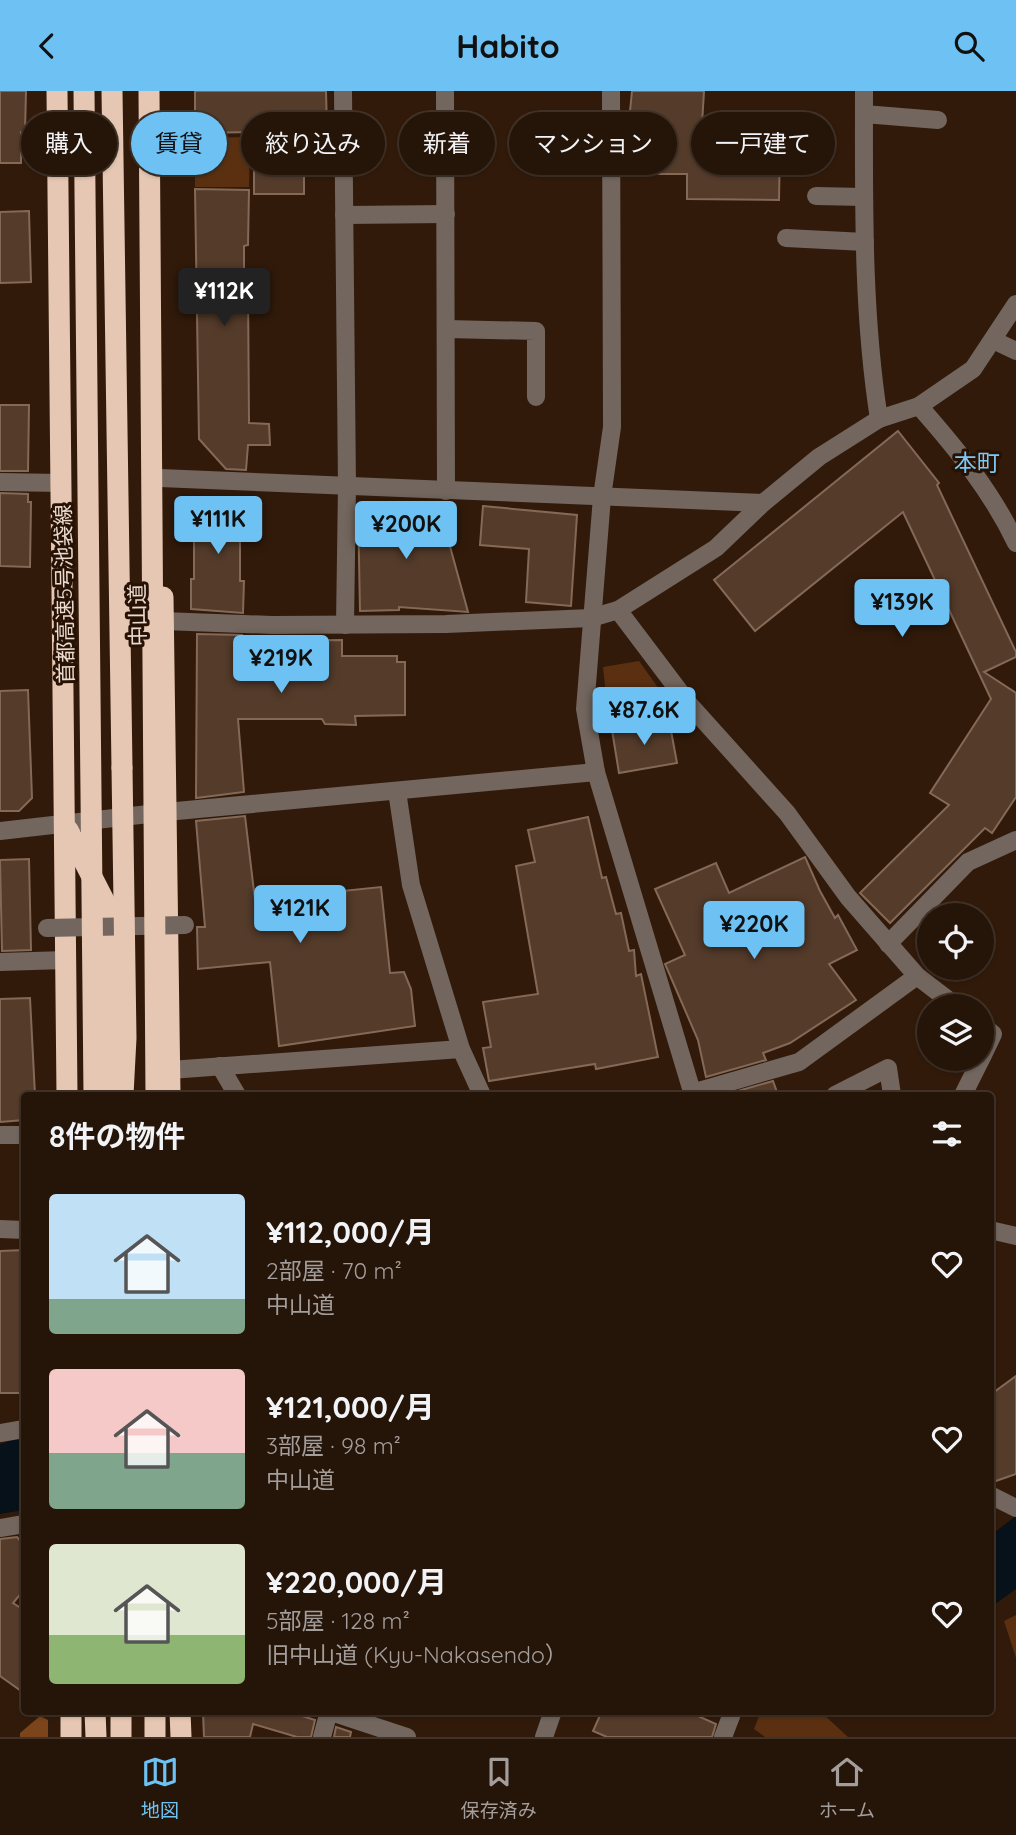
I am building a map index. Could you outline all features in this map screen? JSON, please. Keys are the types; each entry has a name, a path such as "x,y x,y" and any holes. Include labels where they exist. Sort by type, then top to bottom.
{"highway":[{"path":"57,91 67,1092"},
{"name":"首都高速5号池袋線","path":"84,91 94,1092"},
{"path":"149,91 157,906 156,1092"},
{"name":"中山道","path":"156,91 170,1092"},
{"path":"112,95 126,1038 123,1092"},
{"path":"65,825 110,912 112,1092"},
{"path":"71,1715 71,1737"},
{"path":"96,1715 96,1737"},
{"path":"122,1715 123,1737"},
{"path":"155,1715 155,1737"},
{"path":"180,1715 181,1737"}],"street":[{"path":"343,91 347,486 345,625"},
{"path":"445,91 446,491"},
{"path":"611,91 612,427 602,497 585,709 596,772 691,1092"},
{"path":"864,91 865,242 874,383 879,419"},
{"path":"864,114 938,120"},
{"path":"816,196 864,197"},
{"path":"344,215 446,214"},
{"path":"786,239 865,242"},
{"path":"163,621 345,625 591,618 618,610 716,548 763,503 819,457 879,419 919,406 973,369 1016,305"},
{"path":"447,329 536,331 536,397"},
{"path":"993,339 1016,351"},
{"path":"919,406 960,451 1010,514 1016,543"},
{"path":"160,478 763,503"},
{"path":"0,482 61,483"},
{"path":"618,610 689,704 788,813 848,897 917,976 799,1062 699,1092"},
{"path":"0,831 166,812 596,772"},
{"path":"397,791 411,885 461,1049 481,1092"},
{"path":"888,944 968,862 1016,840"},
{"path":"47,928 186,925"},
{"path":"0,962 66,960"},
{"path":"922,980 941,994"},
{"path":"170,1070 461,1049"},
{"path":"220,1066 235,1092"},
{"path":"841,1092 888,1068 892,1092"},
{"path":"964,1092 975,1071"},
{"path":"0,1135 21,1135"},
{"path":"0,1229 21,1230"},
{"path":"994,1231 1016,1236"},
{"path":"0,1433 21,1430"},
{"path":"0,1528 21,1524"},
{"path":"323,1737 328,1715"},
{"path":"341,1715 408,1737"},
{"path":"544,1737 552,1715"},
{"path":"723,1737 731,1715"}],"shaded area":[{"path":"227,137 241,137 241,175 249,175 249,187 195,187 195,175 227,175"},
{"path":"639,661 674,710 609,723 603,667"},
{"path":"21,1437 21,1510 0,1514 0,1444"},
{"path":"1016,1516 1016,1589 994,1605 994,1533"},
{"path":"1016,1615 1016,1658 1004,1621"},
{"path":"759,1715 824,1715 848,1737 765,1737 754,1729"},
{"path":"40,1716 48,1720 48,1737 20,1737 20,1733"}],"building":[{"path":"0,91 26,91 25,112 21,112 21,163 0,163"},
{"path":"195,91 326,91 327,112 241,112 241,132 227,132 227,112 195,112"},
{"path":"632,91 704,91 703,112 691,112 691,175 779,175 779,200 687,199 687,174 677,174 677,112 630,112"},
{"path":"254,175 304,175 304,194 254,194"},
{"path":"195,189 249,190 248,245 244,246 244,290 248,290 249,423 269,424 270,445 248,445 246,470 226,469 199,439"},
{"path":"29,211 31,282 0,283 0,212"},
{"path":"0,405 29,405 28,471 0,471"},
{"path":"898,431 939,483 937,485 1016,652 1016,657 984,672 1016,693 1016,797 992,833 985,828 890,923 860,893 949,805 930,793 991,699 903,512 755,631 714,580"},
{"path":"0,493 28,494 28,502 31,502 30,567 0,566"},
{"path":"248,501 247,528 240,530 240,581 244,581 243,613 191,609 191,579 194,579 194,502"},
{"path":"358,505 397,505 397,509 440,510 468,612 399,607 399,610 360,611"},
{"path":"483,506 577,515 571,606 526,602 529,549 480,545"},
{"path":"197,634 242,635 242,641 342,640 342,656 397,656 397,662 405,662 405,715 355,716 356,725 325,724 322,719 238,719 244,792 196,798"},
{"path":"28,690 32,798 19,811 0,811 0,691"},
{"path":"669,720 677,763 619,773 612,730"},
{"path":"245,816 255,900 381,887 390,973 404,972 411,989 415,1026 279,1046 270,962 198,969 197,927 205,927 196,821"},
{"path":"588,817 602,878 606,877 616,914 621,913 629,951 634,950 636,976 641,974 658,1057 596,1069 595,1064 489,1081 483,1048 491,1047 483,1002 538,994 516,866 535,862 528,830"},
{"path":"805,857 835,918 838,915 857,950 829,964 856,1000 790,1043 763,1053 766,1060 706,1077 698,1040 665,964 685,955 655,889 716,863 729,893"},
{"path":"29,859 31,950 2,951 0,860"},
{"path":"30,998 35,1092 21,1092 21,1120 0,1122 0,999"},
{"path":"773,1081 777,1092 734,1092"},
{"path":"21,1250 21,1393 0,1393 0,1251"},
{"path":"1016,1376 1016,1474 994,1482 994,1392"},
{"path":"17,1537 21,1542 21,1594 13,1603 21,1608 21,1691 0,1676 0,1539"},
{"path":"203,1715 299,1715 315,1720 311,1737 297,1737 253,1724 250,1737 204,1737"},
{"path":"600,1715 696,1715 716,1724 712,1737 607,1737 593,1731"},
{"path":"336,1727 351,1732 350,1737 334,1737"}],"district":[{"name":"本町","path":"977,463"}]}
